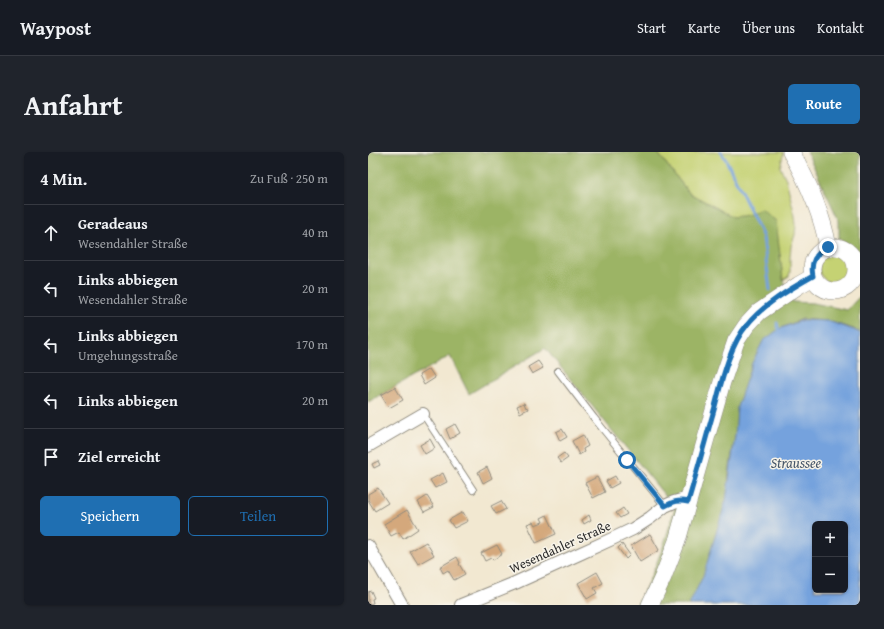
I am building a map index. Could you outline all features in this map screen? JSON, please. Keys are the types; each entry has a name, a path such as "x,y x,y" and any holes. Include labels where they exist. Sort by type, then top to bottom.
{"main road":[{"path":"792,152 805,176 822,219 828,247"},
{"path":"835,246 842,248 848,251 852,256 856,270 856,286 846,287 834,291 821,287 816,282 813,276 813,262 821,251 828,247 835,246"},
{"path":"650,605 677,541 722,382 736,341 746,326 759,312 813,276"}],"street":[{"path":"368,446 423,414"},
{"name":"Wesendahler Straße","path":"462,605 516,583 633,529 665,506 681,500 688,502"},
{"path":"368,546 402,605"}],"lane":[{"path":"558,371 665,506"},
{"path":"423,414 473,490"}],"green space":[{"path":"368,152 657,152 689,193 733,217 748,215 761,209 776,221 783,280 793,302 813,303 847,310 860,296 860,333 854,329 828,321 802,319 779,329 735,436 729,473 727,500 703,577 690,605 637,605 653,572 664,544 675,508 545,348 469,394 450,356 368,402"},
{"path":"657,152 784,152 780,167 786,179 796,225 795,235 791,246 789,276 783,280 780,254 717,208 689,193"},
{"path":"807,152 860,152 860,259 854,250 839,238 839,221"},
{"path":"834,253 840,254 848,262 848,274 840,282 834,283 828,282 820,274 819,268 820,262 828,254"}],"water":[{"name":"Straussee","path":"802,320 828,321 860,333 860,605 689,605 703,576 726,500 735,436 737,407 752,363 763,341 779,329"}],"building":[{"path":"538,361 543,368 532,374 528,367"},
{"path":"429,369 435,378 424,385 419,375"},
{"path":"395,387 403,400 389,408 381,395"},
{"path":"524,403 528,409 520,413 517,406"},
{"path":"455,424 460,433 450,439 446,429"},
{"path":"562,429 567,437 560,441 556,432"},
{"path":"583,435 588,446 583,449 584,452 579,455 572,441"},
{"path":"430,439 435,448 425,454 420,445"},
{"path":"564,453 568,458 561,463 557,458"},
{"path":"378,461 380,465 374,468 372,464"},
{"path":"487,467 492,478 483,483 478,472"},
{"path":"443,473 447,482 435,488 430,480"},
{"path":"615,476 619,483 610,488 606,481"},
{"path":"597,477 605,492 593,498 585,483"},
{"path":"378,488 388,503 375,511 368,500 368,494"},
{"path":"427,496 434,507 424,512 418,502"},
{"path":"501,501 506,509 496,514 491,506"},
{"path":"623,508 627,514 620,518 616,513"},
{"path":"407,510 418,529 403,539 399,532 391,536 384,524"},
{"path":"463,512 468,521 454,528 449,520"},
{"path":"547,515 556,534 536,543 527,524 533,522 535,525 543,522 541,518"},
{"path":"589,515 591,520 584,524 582,520"},
{"path":"650,534 659,550 640,562 631,546"},
{"path":"426,542 434,555 418,564 410,551"},
{"path":"622,544 630,555 626,559 618,548"},
{"path":"497,545 502,554 493,560 491,558 485,561 481,553"},
{"path":"457,557 465,574 454,580 448,570 443,573 440,567"},
{"path":"597,572 603,583 594,588 597,593 587,599 578,583"},
{"path":"371,591 374,598 372,599 373,603 368,605 368,592"}],"waterway":[{"path":"721,152 763,237 770,290"},
{"path":"777,323 779,331"}],"route":[{"path":"627,460 665,506 681,500 688,502 722,382 736,341 746,326 759,312 813,276 813,262 816,256 828,247"}]}
